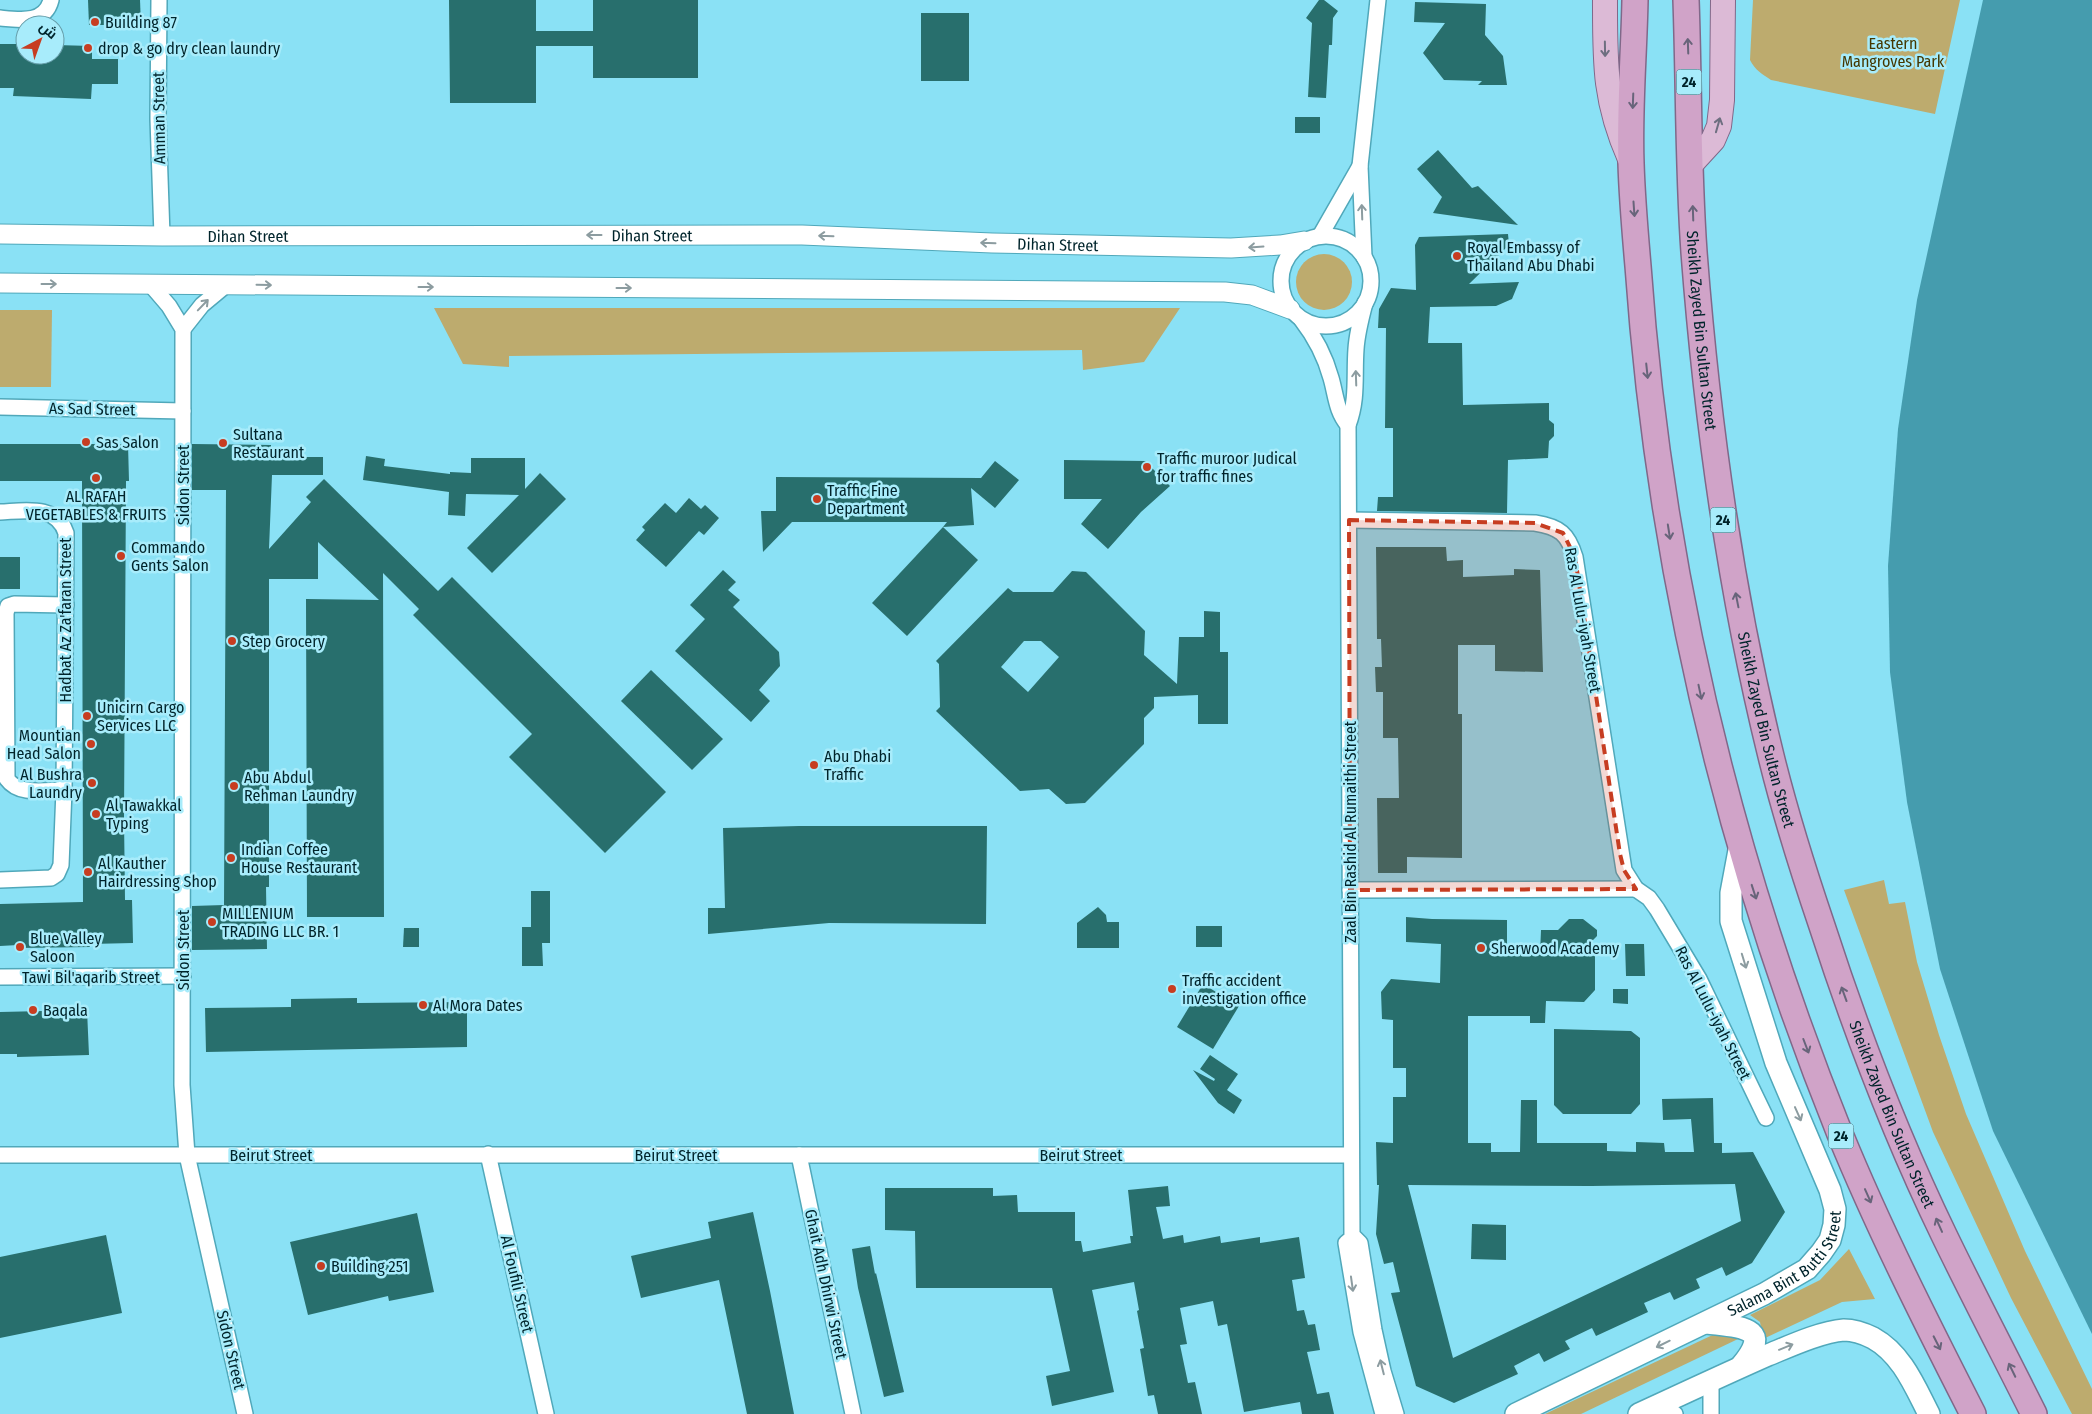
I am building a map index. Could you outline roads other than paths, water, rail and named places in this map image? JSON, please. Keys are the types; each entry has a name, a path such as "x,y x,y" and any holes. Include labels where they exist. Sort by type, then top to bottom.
{"highway":[{"name":"24","path":"1636,0 1631,160 1647,375 1671,546 1701,697 1740,846 1793,1011 1841,1136 1894,1257 1973,1414"},
{"name":"Sheikh Zayed Bin Sultan Street","path":"1686,0 1694,249 1718,489 1746,648 1771,758 1803,869 1843,993 1890,1114 1943,1233 2034,1414"}],"main road":[{"path":"1604,0 1606,73 1609,96 1614,118 1631,160"},
{"path":"1691,164 1713,140 1719,126 1722,100 1723,0"},
{"name":"Salama Bint Butti Street","path":"1516,1414 1764,1294 1807,1268 1830,1240 1834,1225 1835,1208 1830,1190 1776,1063 1732,921 1730,893 1740,846"},
{"path":"1707,1323 1746,1328 1753,1335 1756,1342 1755,1349 1741,1366"},
{"path":"1640,1414 1667,1409 1711,1379 1792,1345 1844,1330 1858,1332 1874,1339 1892,1353 1908,1374 1929,1414"}],"street":[{"path":"0,18 30,20 40,17 47,11 51,0"},
{"name":"Amman Street","path":"159,0 158,119 162,236"},
{"path":"1364,257 1360,166 1378,0"},
{"path":"1296,314 1282,295 1280,280 1283,264 1292,250 1312,238 1360,166"},
{"name":"Dihan Street","path":"0,234 162,236 802,235 992,243 1231,248 1280,245 1312,238"},
{"path":"0,283 1225,292 1252,295 1296,314 1315,325 1330,326 1344,323 1356,315 1365,303 1371,280 1369,268 1364,257 1356,247 1345,240 1333,236 1312,238"},
{"path":"151,285 169,306 183,329 202,305 226,285"},
{"name":"Zaal Bin Rashid Al Rumaithi Street","path":"1365,303 1359,325 1356,348 1356,396 1348,425 1352,1238 1346,1244 1353,1290 1370,1371 1383,1414"},
{"name":"Zaal Bin Rashid Al Rumaithi Street","path":"1296,314 1320,347 1332,379 1336,405 1348,425"},
{"name":"Sidon Street","path":"183,329 182,1085 187,1154 245,1414"},
{"name":"As Sad Street","path":"0,406 183,411"},
{"name":"Hadbat Az Za'faran Street","path":"0,512 44,511 52,514 63,524 66,533 62,857 57,874 51,878 0,880"},
{"name":"Ras Al Lulu-iyah Street","path":"1349,520 1550,525 1563,533 1571,542 1596,684 1620,854 1624,870 1636,889 1649,898 1658,909 1699,979 1766,1118"},
{"path":"64,790 23,790 16,788 7,778 6,612 8,606 14,604 66,605"},
{"path":"1350,890 1636,889"},
{"name":"Tawi Bil'aqarib Street","path":"0,977 183,976"},
{"name":"Al Foufili Street","path":"488,1154 546,1414"},
{"name":"Beirut Street","path":"0,1155 1351,1155"},
{"name":"Ghait Adh Dhirwi Street","path":"799,1155 853,1414"},
{"name":"Zaal Bin Rashid Al Rumaithi Street","path":"1352,1238 1355,1238 1360,1243 1374,1330 1383,1371 1396,1414"},
{"path":"1711,1379 1711,1414"}],"water":[{"path":"1983,0 2092,0 2092,1334 1993,1131 1940,969 1907,802 1890,672 1888,566 1898,429 1917,300"}],"place":[{"name":"Building 87","path":"95,22"},
{"name":"drop & go dry clean laundry","path":"88,48"},
{"name":"Royal Embassy of Thailand Abu Dhabi","path":"1457,256"},
{"name":"Sas Salon","path":"86,442"},
{"name":"Sultana Restaurant","path":"223,443"},
{"name":"Traffic muroor Judical for traffic fines","path":"1147,467"},
{"name":"AL RAFAH VEGETABLES & FRUITS","path":"96,478"},
{"name":"Traffic Fine Department","path":"817,499"},
{"name":"Commando Gents Salon","path":"121,556"},
{"name":"Step Grocery","path":"232,641"},
{"name":"Unicirn Cargo Services LLC","path":"87,716"},
{"name":"Mountian Head Salon","path":"91,744"},
{"name":"Abu Dhabi Traffic","path":"814,765"},
{"name":"Al Bushra Laundry","path":"92,783"},
{"name":"Abu Abdul Rehman Laundry","path":"234,786"},
{"name":"Al Tawakkal Typing","path":"96,814"},
{"name":"Indian Coffee House Restaurant","path":"231,858"},
{"name":"Al Kauther Hairdressing Shop","path":"88,872"},
{"name":"MILLENIUM TRADING LLC BR. 1","path":"212,922"},
{"name":"Blue Valley Saloon","path":"20,947"},
{"name":"Sherwood Academy","path":"1481,948"},
{"name":"Traffic accident investigation office","path":"1172,989"},
{"name":"Al Mora Dates","path":"423,1005"},
{"name":"Baqala","path":"33,1010"},
{"name":"Building 251","path":"321,1266"}],"park label":[{"name":"Eastern Mangroves Park","path":"1893,52"}]}
